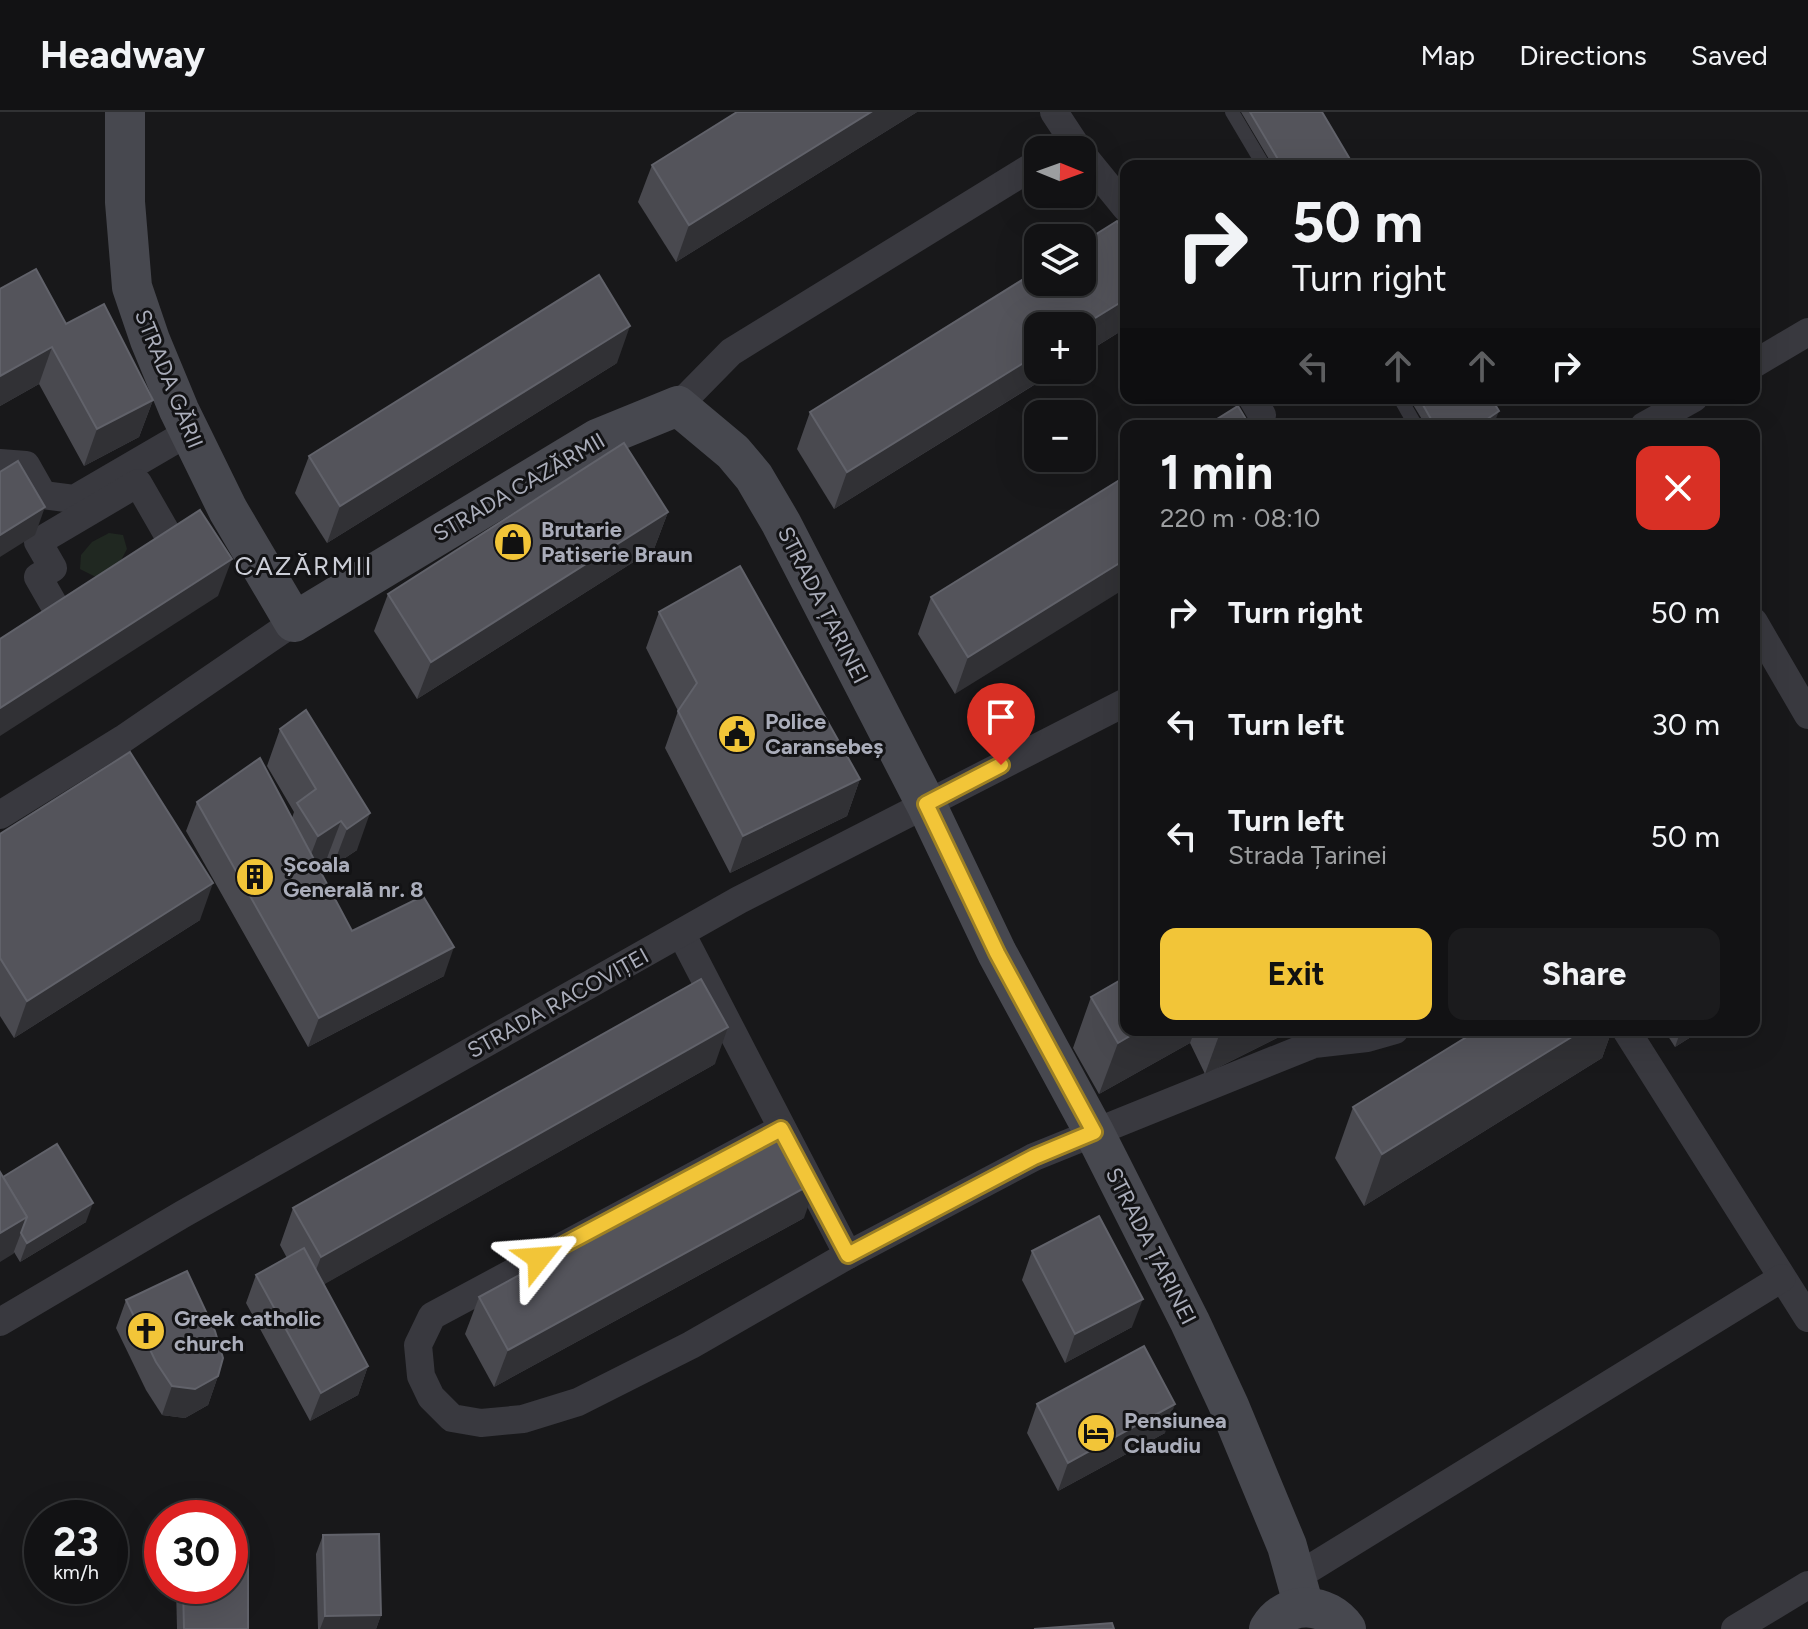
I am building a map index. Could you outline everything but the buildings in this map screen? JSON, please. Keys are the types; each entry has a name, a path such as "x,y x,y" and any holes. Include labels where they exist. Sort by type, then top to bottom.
{"street":[{"name":"STRADA GĂRII","path":"125,112 125,202 132,287 150,340 189,432 228,510 294,622"},
{"path":"1054,112 1066,136"},
{"name":"STRADA CAZĂRMII","path":"0,815 123,739 294,622 597,439 678,406 731,352 1024,172"},
{"path":"1096,175 1120,201"},
{"path":"1760,360 1808,332"},
{"path":"1656,420 1684,404"},
{"name":"STRADA ȚARINEI","path":"678,406 733,452 754,477 781,523 926,804 997,953 1094,1132 1229,1406 1287,1546 1300,1592"},
{"path":"0,463 26,465 43,495 74,499 189,432"},
{"path":"138,483 176,549 61,617 38,577 53,568 38,542 138,483"},
{"path":"1760,632 1808,715"},
{"name":"STRADA RACOVIȚEI","path":"0,1322 183,1214 681,933 1120,705"},
{"path":"681,933 848,1255"},
{"path":"781,1129 432,1316 418,1345 421,1376 431,1397 452,1418 481,1423 523,1419 578,1402 691,1345 848,1255 1034,1157 1314,1044 1374,1036"},
{"path":"1630,1036 1808,1318"},
{"path":"1269,1629 1300,1592 1782,1278"},
{"path":"1735,1629 1808,1585"},
{"path":"1300,1592 1319,1609 1333,1615 1346,1629"}],"lane":[{"path":"1232,112 1260,160"}],"shaded area":[{"path":"109,533 123,535 127,549 119,564 96,577 80,569 81,555 92,542"}],"place":[{"name":"Brutarie Patiserie Braun","path":"513,542"},
{"name":"Police Caransebeș","path":"737,734"},
{"name":"Școala Generală nr. 8","path":"255,877"},
{"name":"Greek catholic church","path":"146,1331"},
{"name":"Pensiunea Claudiu","path":"1096,1433"}],"district":[{"name":"CAZĂRMII","path":"304,566"}],"route":[{"path":"539,1258 781,1129 848,1255 1034,1157 1094,1132 997,953 926,804 1001,765"}]}
